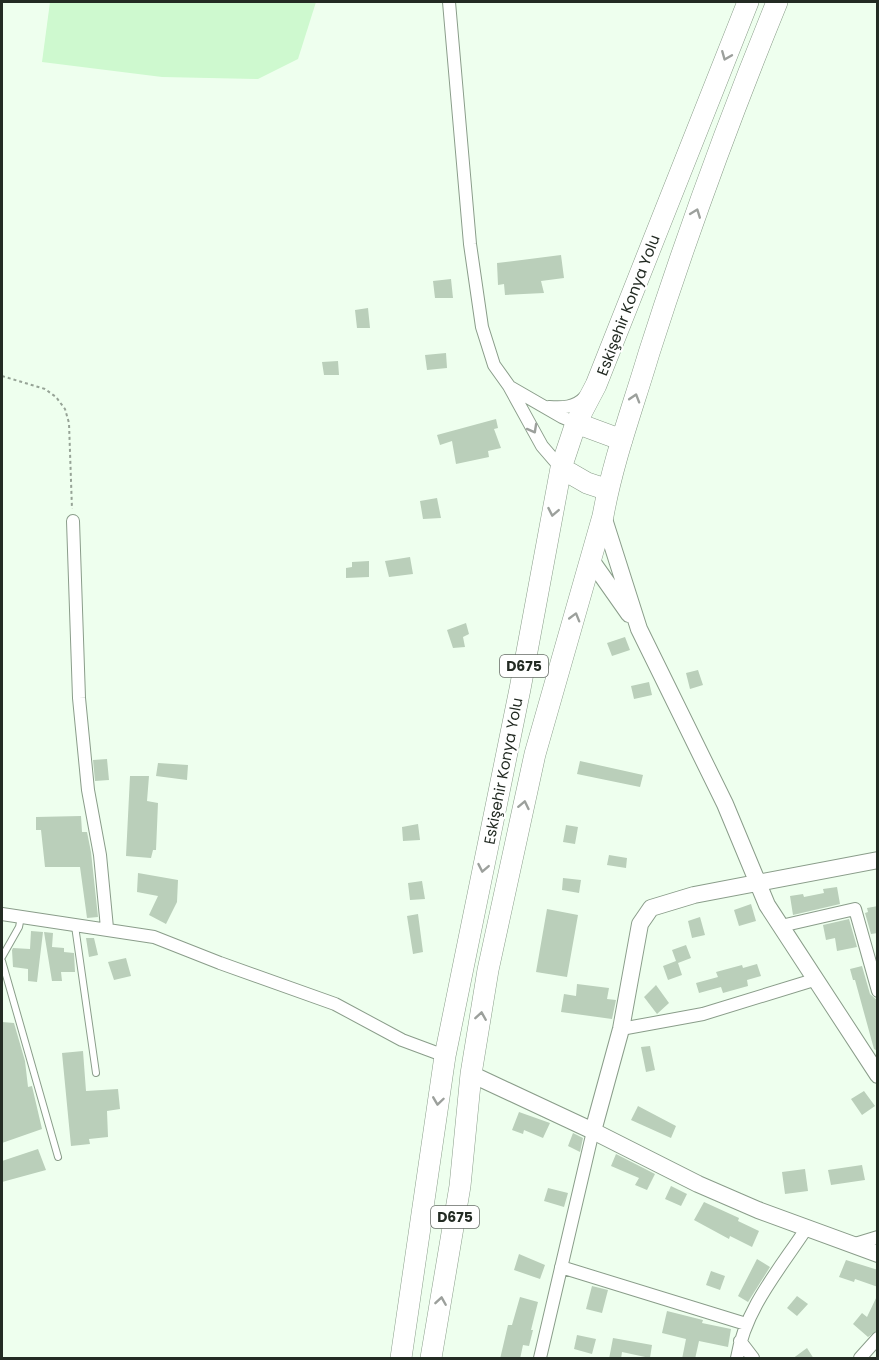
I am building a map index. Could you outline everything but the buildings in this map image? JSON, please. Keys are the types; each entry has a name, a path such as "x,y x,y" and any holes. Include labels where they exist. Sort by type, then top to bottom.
{"highway":[{"name":"Eskişehir Konya Yolu","path":"401,1359 444,1056 520,689 561,468 576,423 596,386 748,2"},
{"name":"D675","path":"431,1359 460,1186 471,1074 488,970 535,754 591,560 622,440 679,258 777,2"},
{"path":"576,423 622,440"},
{"path":"561,468 587,483 608,490"}],"street":[{"path":"449,2 470,244 482,327 494,365 509,386 542,446 561,468"},
{"path":"509,386 576,423"},
{"path":"543,406 565,408 581,402 596,386"},
{"path":"603,516 639,627 725,804 767,905 878,1074"},
{"path":"73,521 79,698 88,797 100,855 106,928"},
{"path":"591,560 639,627"},
{"path":"540,1359 593,1131 621,1029 640,924 651,908 694,895 878,860"},
{"path":"781,926 855,909 878,992"},
{"path":"2,914 154,937 335,1004 402,1040 444,1056"},
{"path":"621,1029 703,1014 817,979"},
{"path":"471,1074 593,1131 698,1184 806,1229 855,1244 878,1254"},
{"path":"737,1359 740,1341 757,1302 806,1229"},
{"path":"855,1244 878,1237"},
{"path":"561,1267 746,1324"},
{"path":"860,1359 878,1338"},
{"path":"740,1341 753,1359"}],"lane":[{"path":"21,917 19,927 2,959 58,1157"},
{"path":"75,926 96,1072"}],"path":[{"path":"2,376 45,389 56,397 65,409 69,423 73,521"}],"green space":[{"path":"50,2 316,2 298,59 258,79 162,77 42,62"}]}
